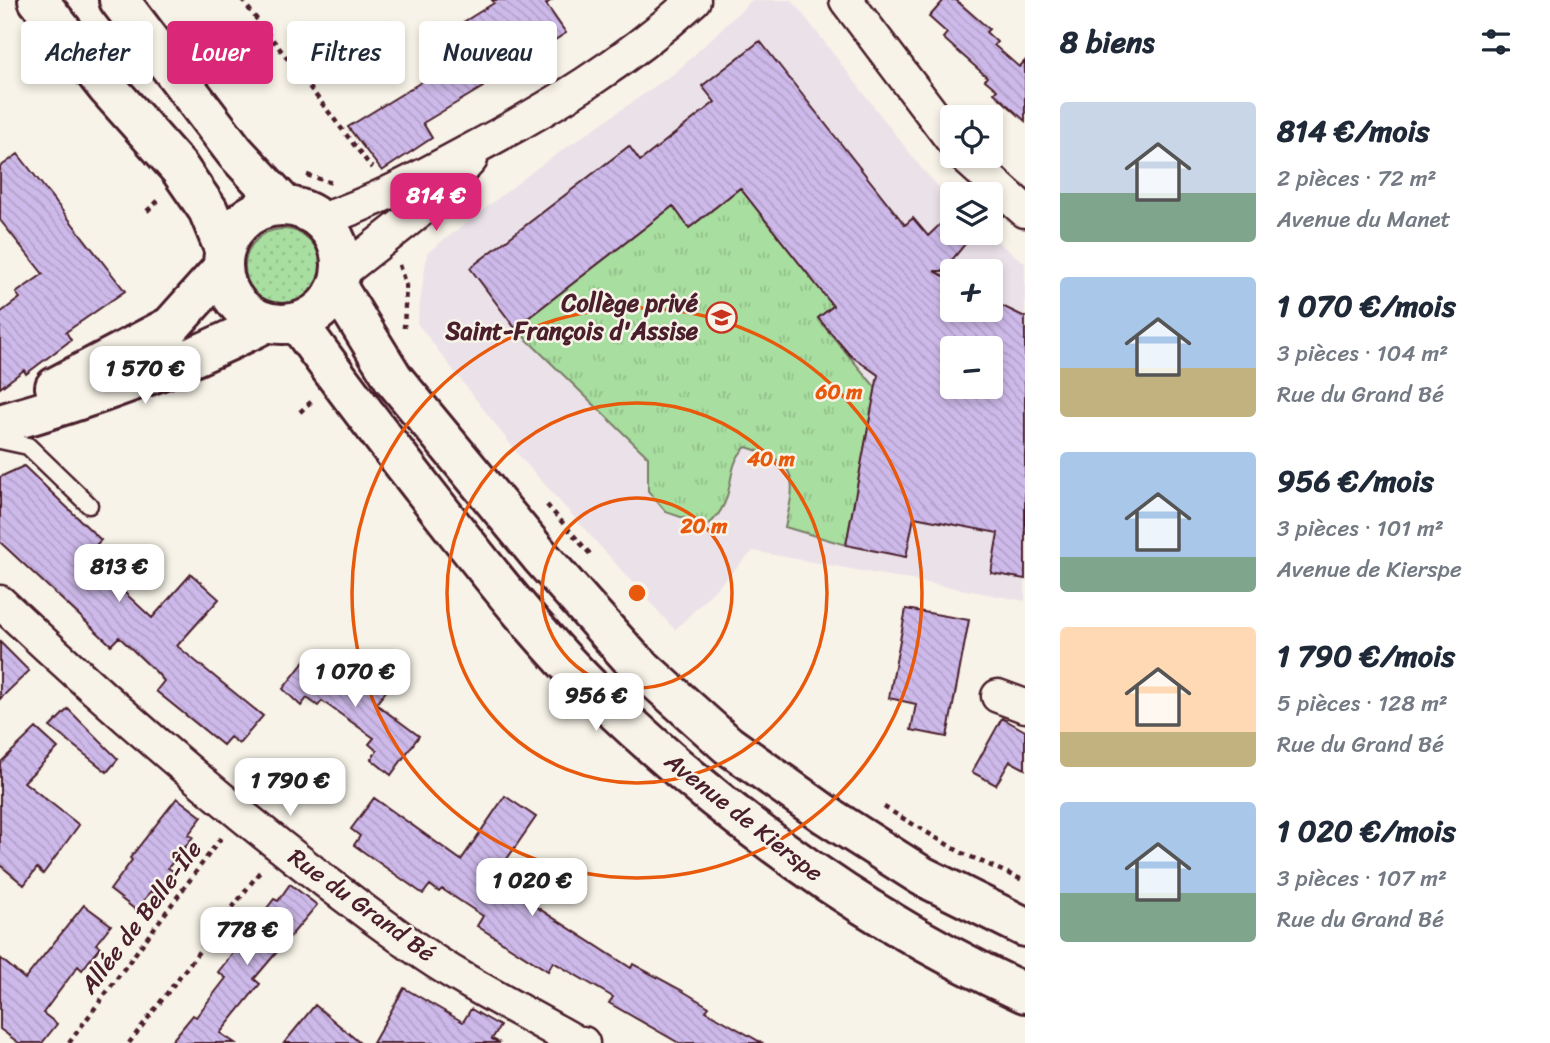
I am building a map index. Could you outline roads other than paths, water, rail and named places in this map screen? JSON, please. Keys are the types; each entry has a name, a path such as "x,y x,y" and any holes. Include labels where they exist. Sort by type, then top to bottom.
{"main road":[{"path":"38,0 106,86 179,169 208,210 223,259 250,316 281,323"},
{"path":"0,424 71,404 236,338 281,323 315,316 328,303 339,280 340,252 321,220 304,210 293,190 235,152 119,0"},
{"path":"0,416 171,326 223,259 233,231 247,216 293,190"},
{"name":"Avenue de Kierspe","path":"339,280 393,378 540,556 630,657 728,745 826,815 922,876 1025,927"},
{"name":"Avenue de Kierspe","path":"281,323 336,379 502,589 600,696 696,785 795,862 914,938 1025,993"}],"street":[{"path":"321,220 379,199 591,83 661,30 694,0"},
{"path":"846,0 940,124"},
{"path":"339,280 435,200 486,142"},
{"path":"977,168 1025,211"},
{"name":"Rue du Grand Bé","path":"0,603 116,711 280,845 413,947 578,1043"}],"lane":[{"path":"0,440 28,446 89,505"}],"place":[{"name":"Collège privé Saint-François d'Assise","path":"721,317"}]}
